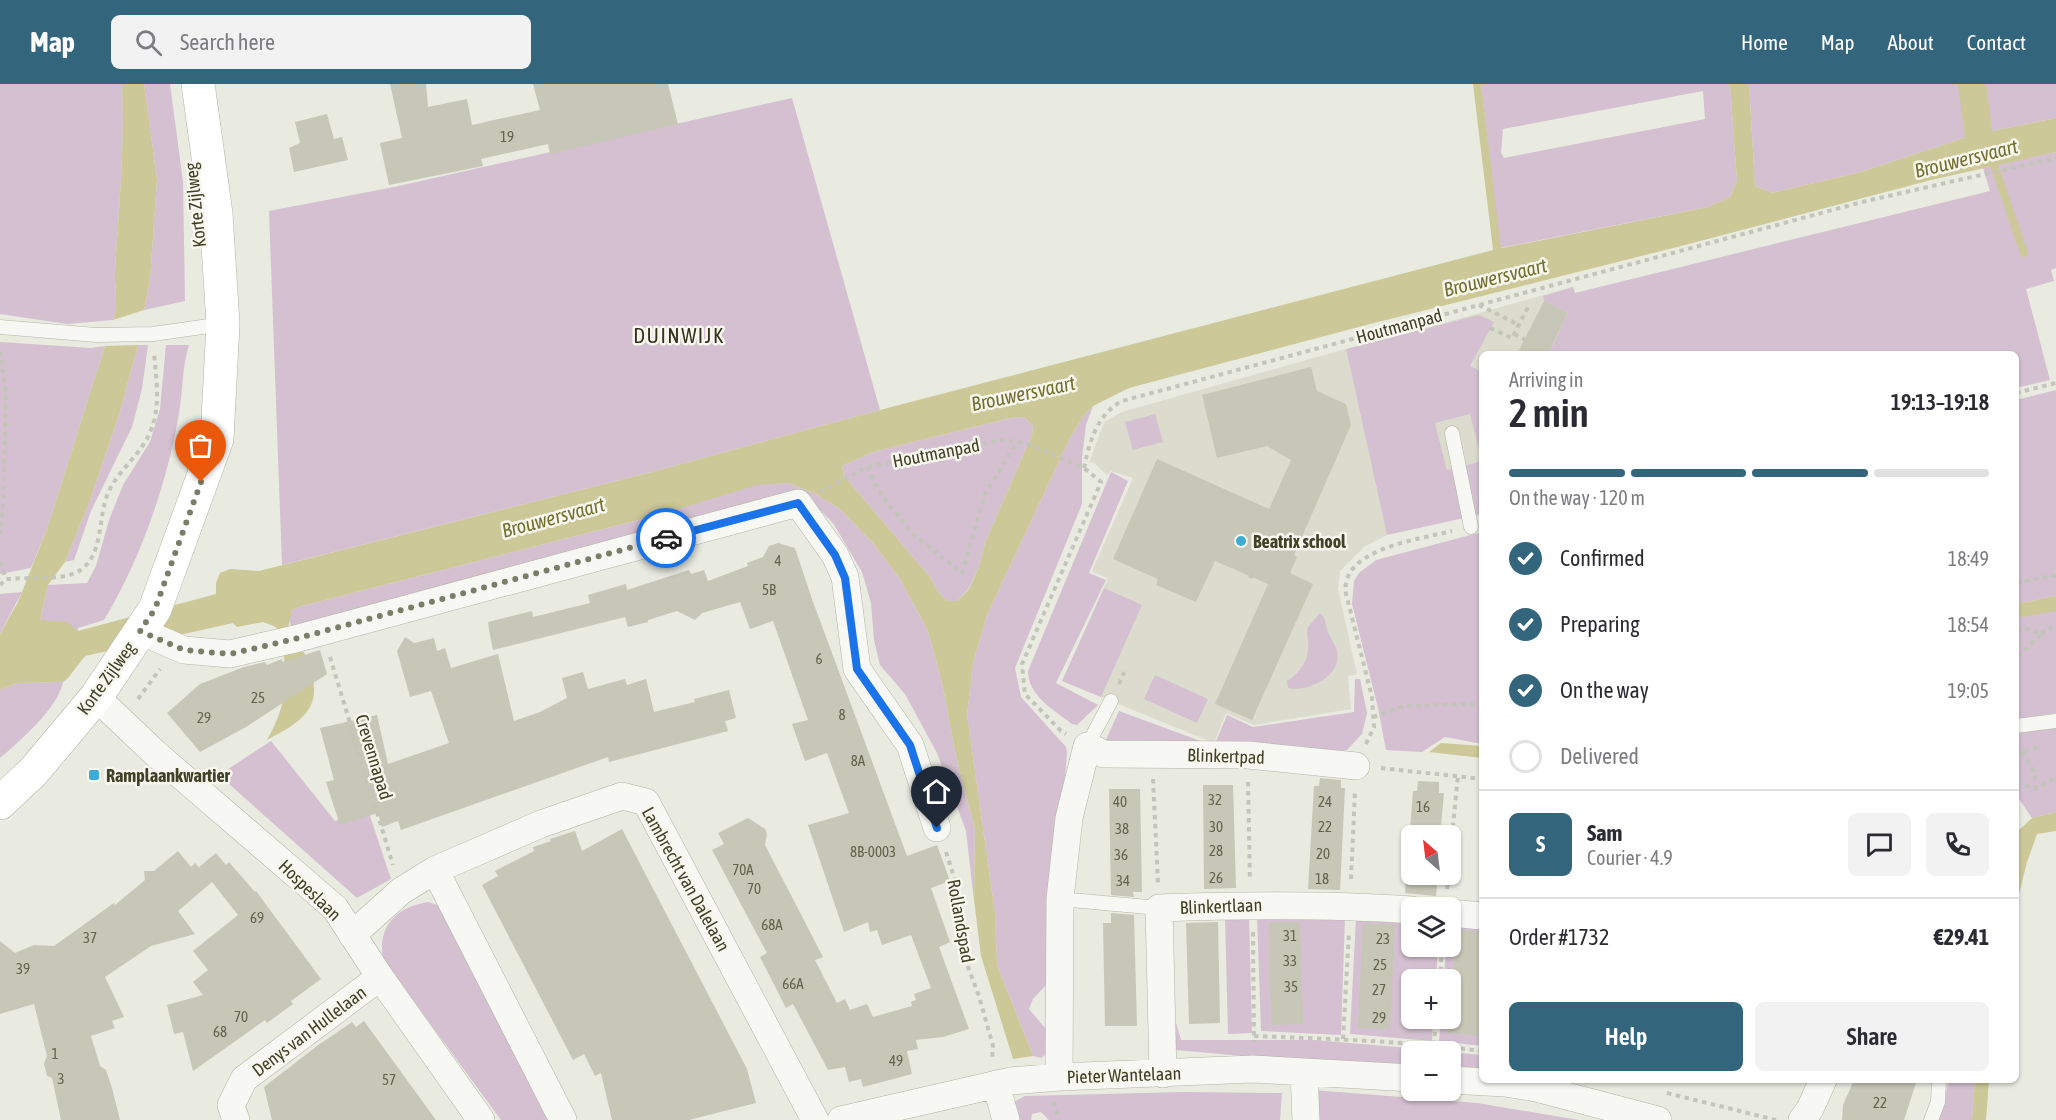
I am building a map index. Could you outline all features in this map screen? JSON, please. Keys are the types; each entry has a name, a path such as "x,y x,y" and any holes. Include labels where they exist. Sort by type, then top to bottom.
{"main road":[{"name":"Korte Zijlweg","path":"0,803 33,772 96,697 146,632 217,439 223,324 216,214 198,84"}],"street":[{"path":"146,632 184,650 230,654 798,503 835,555 845,578 857,669 910,745 937,828"},
{"name":"Hospeslaan","path":"96,697 156,754 335,908 380,977 481,1120"},
{"path":"1059,1077 1060,899 1069,818 1087,746"},
{"name":"Blinkertpad","path":"1087,746 1104,754 1248,755 1356,766"},
{"name":"Lambrecht van Dalelaan","path":"352,935 401,891 435,870 541,824 622,796 646,802 815,1120"},
{"path":"435,870 563,1120"},
{"name":"Blinkertlaan","path":"1163,1074 1159,908 1350,905 1401,909"},
{"path":"1461,914 1479,916"},
{"name":"Denys van Hullelaan","path":"236,1120 231,1105 244,1080 380,977"},
{"name":"Pieter Wantelaan","path":"841,1120 996,1084 1059,1077 1253,1070 1401,1077"},
{"path":"1304,1072 1306,1120"},
{"path":"1461,1080 1479,1081"},
{"path":"1514,1083 1658,1120"},
{"path":"1802,1120 1822,1083"},
{"path":"996,1084 1006,1120"}],"lane":[{"path":"0,327 96,334 153,334 223,324"},
{"path":"1452,433 1471,527"},
{"path":"1087,746 1111,701"},
{"path":"2019,726 2056,721"},
{"path":"1060,899 1159,908"},
{"path":"1931,1120 1938,1102 1939,1083"}],"path":[{"name":"Houtmanpad","path":"824,491 867,467 1002,440 1026,443 1084,468 1091,441 1101,419 1114,405 1122,401 1866,201 2056,158"},
{"path":"1479,305 1519,325"},
{"path":"1490,328 1512,338 1528,307"},
{"path":"0,585 6,579 62,576 78,572 90,562 109,491 139,453 151,430 158,402 153,334"},
{"path":"1514,334 1526,340"},
{"path":"0,351 6,394 0,535"},
{"path":"2019,392 2056,383"},
{"path":"867,467 882,496 912,533 962,573 985,494 1017,442"},
{"path":"1084,468 1101,482 1022,664 1025,694 1060,731 1087,746"},
{"path":"1471,527 1372,553 1354,568 1346,583 1346,594 1372,696 1374,727 1356,766 1479,778"},
{"path":"0,562 6,579"},
{"path":"1250,578 1253,570"},
{"path":"2019,582 2056,575"},
{"path":"2019,655 2041,634 2056,624"},
{"path":"2019,630 2026,629 2041,634"},
{"name":"Crevennapad","path":"322,631 401,891"},
{"path":"1373,717 1404,706 1479,704"},
{"path":"2022,752 2043,745"},
{"path":"2019,750 2034,771 2036,789"},
{"path":"1152,754 1159,908"},
{"path":"1453,825 1458,776"},
{"path":"2019,784 2036,789 2056,777"},
{"name":"Rollandspad","path":"937,828 961,899 965,959 979,996 993,1046 992,1067 996,1084"},
{"path":"1254,1036 1401,1043"},
{"path":"1461,1048 1479,1051"},
{"path":"1660,1091 1777,1120"}],"shaded area":[{"path":"0,84 122,84 122,153 115,269 116,307 113,320 67,324 0,314"},
{"path":"144,84 170,84 183,182 185,301 144,310 150,280 157,180"},
{"path":"1481,84 1730,84 1737,181 1730,197 1708,207 1500,248","holes":["1703,91 1705,119 1504,158 1501,153 1503,129"]},
{"path":"1749,84 2056,84 2056,118 1973,135 1861,172 1772,193 1755,186"},
{"path":"792,98 880,410 652,472 282,565 269,211 394,187"},
{"path":"2056,152 2056,268 2051,270 2054,281 2026,289 2050,380 2019,387 2019,351 1546,351 1553,345 1568,313 1544,301 1543,296 1573,287 1575,293 1990,191 1983,168"},
{"path":"1573,287 1588,351 1479,351 1479,462 1447,470 1411,332"},
{"path":"1479,315 1494,322 1470,366 1479,370 1479,449 1470,414 1435,423 1447,470 1479,462 1479,515 1387,535 1346,349"},
{"path":"0,342 91,348 105,346 47,529 31,568 0,574"},
{"path":"138,345 148,345 142,389 132,427 91,511 74,560 65,562 88,506 119,415"},
{"path":"166,345 189,345 168,466 141,547 104,620 78,628 78,631 40,620 48,585 87,583 96,566 109,520 123,485 150,442 160,409"},
{"name":"Beatrix school","path":"1346,349 1387,535 1364,547 1340,571 1338,589 1357,674 1348,676 1351,709 1254,725 1226,713 1214,743 1062,681 1108,579 1092,571 1133,478 1111,471 1107,475 1093,462 1089,463 1104,422 1122,412"},
{"path":"2056,390 2056,596 2019,603 2019,399"},
{"path":"1093,406 1086,425 1082,458 1082,504 1015,668 1021,697 1066,747 1067,753 1047,984 1033,999 1029,1009 1051,1035 1052,1050 1041,1058 1033,1056 997,965 995,913 967,715 973,663 987,615 1070,438 1084,415"},
{"path":"1155,414 1163,442 1133,450 1125,422"},
{"path":"1024,417 1033,426 1032,435 985,543 979,567 969,588 957,601 948,601 939,593 930,577 844,476 842,466 873,452 1010,418"},
{"path":"1111,472 1128,481 1089,573 1106,580 1056,683 1098,705 1077,725 1072,724 1043,702 1032,688 1028,671"},
{"path":"788,483 814,493 840,509 873,543 900,579 928,631 975,829 974,900 966,831 937,753 905,694 880,665 874,640 871,603 862,572 833,523 815,505 293,633 289,619 292,610 302,606 666,513 757,484"},
{"path":"1479,533 1479,743 1445,737 1422,752 1386,750 1352,604 1354,581 1359,573 1376,560"},
{"path":"1104,588 1142,605 1101,697 1062,681"},
{"path":"22,592 0,634 0,594"},
{"path":"2056,608 2056,713 2019,719 2019,617"},
{"path":"1320,613 1337,651 1335,668 1314,685 1305,688 1288,688 1287,681 1300,669 1308,654 1308,627"},
{"path":"1155,675 1208,699 1197,723 1144,699"},
{"path":"1355,679 1360,679 1367,713 1362,734 1347,750 1331,753 1104,744 1119,711 1214,746 1227,715 1253,727 1354,712"},
{"path":"63,682 60,692 46,713 0,758 0,690 17,683"},
{"path":"2056,727 2056,812 2032,818 2019,799 2019,732"},
{"path":"271,741 335,821 367,807 391,879 357,898 219,775"},
{"path":"428,902 444,907 555,1120 501,1120 383,959 383,937 392,920 407,908"},
{"path":"1249,915 1252,1033 1228,1034 1225,917"},
{"path":"1257,916 1345,917 1341,1035 1261,1031"},
{"path":"1356,918 1401,921 1401,957 1437,957 1437,969 1401,969 1401,1029 1433,1029 1432,1041 1350,1034"},
{"path":"1461,925 1479,926 1479,1046 1461,1044 1461,1041 1439,1041 1440,1029 1461,1029 1461,969 1445,969 1445,957 1461,957"},
{"path":"1176,1023 1181,1040 1314,1040 1401,1047 1401,1064 1266,1058 1175,1050 1173,1032"},
{"path":"1461,1053 1479,1055 1479,1071 1461,1070"},
{"path":"1948,1083 1975,1083 1972,1120 1939,1120"},
{"path":"1313,1090 1401,1097 1401,1101 1477,1103 1579,1120 1312,1120"},
{"path":"1183,1092 1282,1093 1280,1120 1049,1120 1041,1112 1032,1114 1031,1120 1017,1120 1012,1103 1025,1096"}],"water":[{"path":"122,84 144,84 157,180 150,280 144,310 113,320 116,307 115,269 122,153"},
{"name":"Brouwersvaart","path":"1730,84 1749,84 1755,186 1772,193 1861,172 1973,135 2056,118 2056,152 1931,180 1129,388 1093,406 1084,415 1070,438 987,615 973,663 967,715 995,913 997,965 1033,1056 1013,1059 981,956 974,900 975,829 928,631 900,579 873,543 840,509 814,493 788,483 757,485 666,513 292,610 287,633 295,652 304,652 313,680 313,698 310,707 299,720 267,740 280,712 286,671 276,627 263,622 237,627 233,623 85,656 63,682 17,683 0,690 0,634 18,602 47,529 105,346 138,345 119,415 88,506 65,562 48,585 40,620 67,622 78,631 216,594 216,583 220,573 230,569 259,571 652,472 1497,249 1708,207 1730,197 1737,181","holes":["1024,417 1033,426 1032,435 985,543 979,567 969,589 957,601 948,601 939,593 930,577 844,476 842,466 873,452 1010,418"]},
{"path":"2056,596 2056,611 2019,617 2019,603"},
{"path":"1441,743 1479,746 1479,758 1429,752"},
{"path":"2056,812 2056,831 2037,834 2019,894 2019,830 2032,818"},
{"path":"1975,1083 1989,1083 1986,1120 1972,1120"}],"building":[{"path":"390,84 426,84 428,107 467,99 472,125 540,110 533,84 668,84 678,124 550,154 548,144 481,159 483,166 389,185 380,143 402,138"},
{"path":"327,114 334,139 342,137 348,160 294,172 289,148 300,143 295,122"},
{"path":"1544,301 1568,313 1549,351 1519,351"},
{"path":"1311,367 1317,391 1346,404 1351,425 1294,555 1297,557 1290,573 1313,584 1252,720 1215,704 1268,584 1215,561 1196,602 1156,585 1158,579 1113,559 1157,459 1269,509 1291,460 1267,446 1217,458 1202,395"},
{"path":"778,543 795,548 907,856 937,845 950,881 931,888 950,942 939,947 969,1029 943,1037 916,1040 918,1049 907,1051 912,1074 863,1087 861,1079 849,1082 845,1067 828,1070 793,1004 786,1008 760,957 767,953 712,850 724,844 718,833 748,818 765,829 767,834 765,845 823,957 815,960 837,1003 845,999 850,1010 867,1004 873,1017 912,1006 911,1002 916,1000 914,994 931,988 911,935 882,945 877,930 870,932 868,922 844,932 808,825 849,813 827,753 805,761 792,724 808,720 773,621 750,629 740,602 702,613 695,620 677,611 628,627 625,617 493,650 489,630 488,622 532,611 533,617 590,603 588,595 626,584 627,590 689,570 691,574 704,570 708,581 748,566 747,563 763,557 769,546"},
{"path":"405,637 414,643 434,638 437,651 445,648 451,668 498,654 514,721 540,712 567,698 562,678 583,672 588,689 625,679 627,685 646,679 654,712 695,702 694,699 729,690 736,718 725,721 728,731 609,762 608,757 401,830 398,821 382,827 378,813 340,825 326,782 334,780 320,728 377,715 388,764 449,743 431,691 410,697 397,651"},
{"path":"320,650 327,674 246,727 200,752 167,713 200,684 244,667 265,662 267,665 282,659 282,662"},
{"path":"1320,778 1341,780 1341,788 1345,788 1340,890 1308,889 1314,786 1319,786"},
{"path":"1418,781 1439,782 1439,793 1444,793 1441,825 1410,825 1413,791 1417,791"},
{"path":"1203,785 1233,785 1236,888 1204,889"},
{"path":"1109,789 1140,789 1142,892 1133,892 1134,897 1111,895"},
{"path":"622,829 747,1069 756,1103 689,1120 612,1120 601,1073 595,1076 584,1054 573,1060 482,885 498,876 495,871 534,851 533,847 551,841 550,839 575,831 582,851"},
{"path":"178,851 191,867 195,863 204,873 199,867 216,853 226,865 229,862 256,891 321,979 291,1001 293,1004 267,1023 265,1020 193,1071 183,1032 174,1034 167,1005 203,995 193,982 208,970 193,951 238,915 212,882 178,911 195,934 151,946 105,977 124,1017 112,1021 115,1028 91,1036 100,1066 106,1070 120,1120 61,1120 52,1078 47,1076 44,1063 47,1056 34,1004 0,1014 0,941 15,953 34,945 54,946 114,903 115,905 145,880 144,871 154,871"},
{"path":"1406,885 1437,885 1436,896 1405,893"},
{"path":"1111,913 1134,915 1137,1026 1105,1026 1103,923 1111,923"},
{"path":"1218,922 1220,1023 1189,1024 1186,923"},
{"path":"1269,922 1300,922 1303,1024 1271,1025"},
{"path":"1363,924 1395,925 1390,1029 1358,1028"},
{"path":"1461,930 1479,932 1479,1036 1448,1033 1448,1029 1461,1029 1461,969 1454,969 1455,957 1461,957"},
{"path":"364,1021 436,1120 272,1120 264,1087 352,1022 356,1027"},
{"path":"1853,1083 1916,1083 1904,1120 1842,1120 1843,1105"}],"waterway":[{"path":"1477,84 1497,249"},
{"name":"Brouwersvaart","path":"1972,84 1981,152"},
{"name":"Brouwersvaart","path":"1991,156 2024,253"}],"way so far":[{"path":"201,482 155,609 140,631 184,650 230,654 295,639 666,538"}],"place":[{"name":"Beatrix school","path":"1241,541"},
{"name":"Ramplaankwartier","path":"94,775"}],"district":[{"name":"DUINWIJK","path":"679,335"}],"route":[{"path":"666,538 798,503 835,555 845,578 857,669 910,745 937,828"}]}
